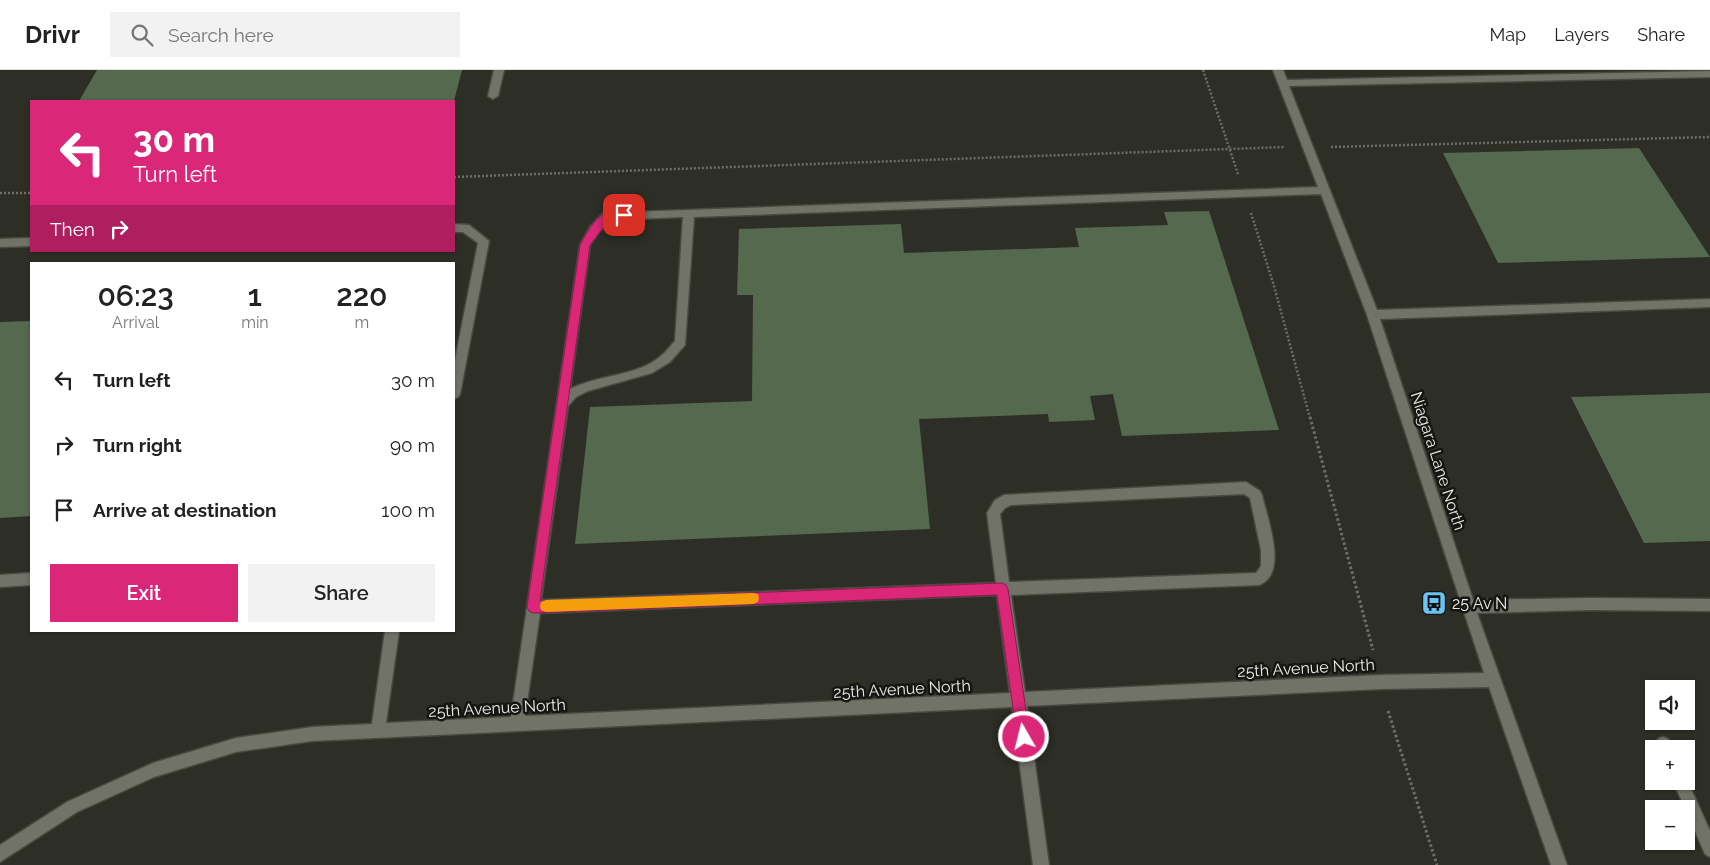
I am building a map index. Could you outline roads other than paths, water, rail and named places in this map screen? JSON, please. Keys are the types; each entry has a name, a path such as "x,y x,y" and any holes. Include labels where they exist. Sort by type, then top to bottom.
{"street":[{"path":"493,96 499,70"},
{"name":"Niagara Lane North","path":"1278,70 1374,315 1468,607 1559,865"},
{"path":"1283,84 1710,74"},
{"path":"517,724 582,257 585,245 594,230 607,216 1326,190"},
{"path":"561,405 572,394 585,387 648,370 666,359 681,342 689,213"},
{"path":"455,228 464,228 484,241 455,389"},
{"path":"0,243 30,242"},
{"path":"1374,315 1710,303"},
{"path":"533,607 1002,589 1259,579 1268,568 1268,550 1256,495 1246,488 1010,499 1000,504 993,513 1002,589 1019,700 1040,865"},
{"path":"0,581 30,580"},
{"path":"1468,607 1590,604 1710,605"},
{"path":"378,731 392,632"},
{"name":"25th Avenue North","path":"0,854 72,807 154,770 236,744 312,734 1381,682 1493,680"},
{"path":"1684,790 1710,849"}],"place":[{"name":"25 Av N","path":"1434,603"}]}
